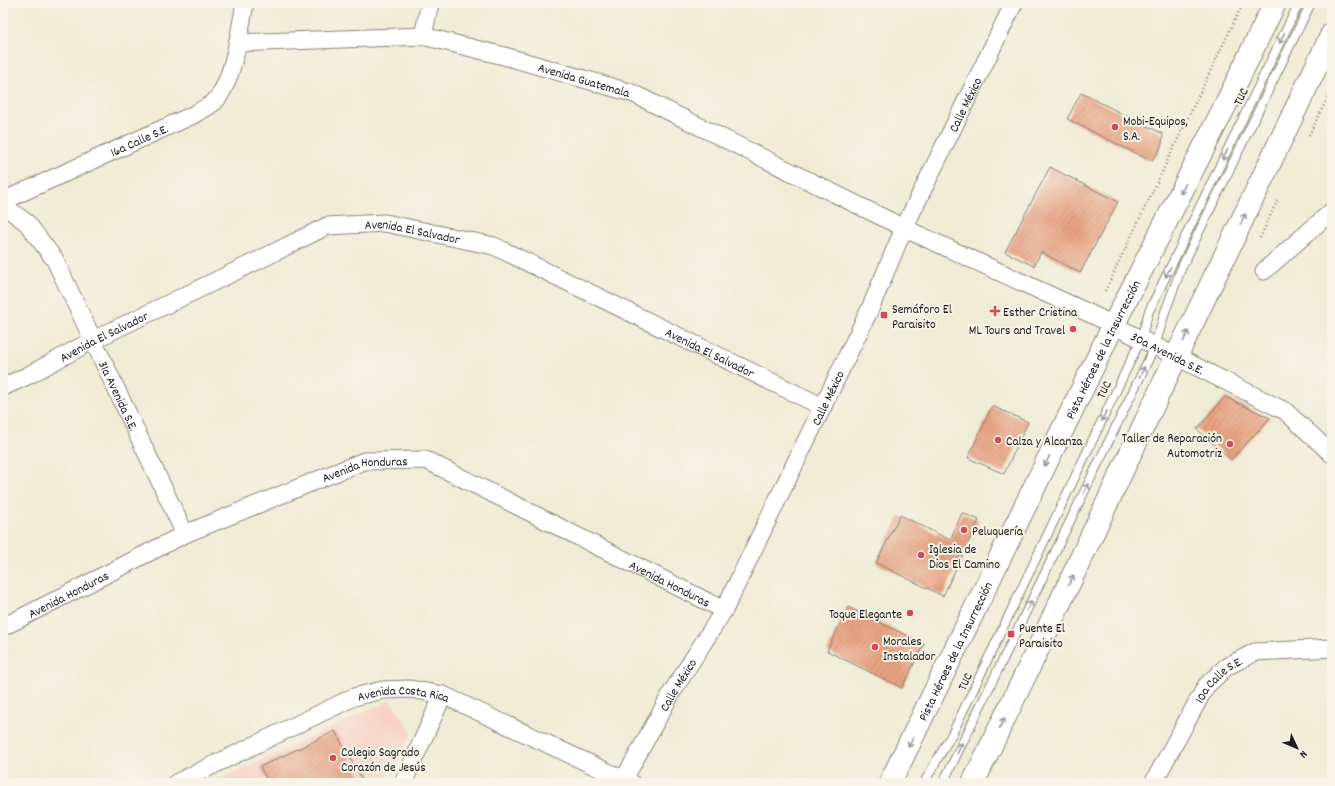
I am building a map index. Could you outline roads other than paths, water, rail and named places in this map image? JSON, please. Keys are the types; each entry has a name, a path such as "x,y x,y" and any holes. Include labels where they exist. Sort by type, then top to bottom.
{"main road":[{"name":"Pista Héroes de la Insurrección","path":"890,783 1114,326 1275,3"},
{"path":"973,783 1332,34"}],"street":[{"name":"16a Calle S.E.","path":"3,200 193,115 214,102 227,81 245,3"},
{"path":"423,36 430,3"},
{"name":"Calle México","path":"626,782 672,692 724,610 870,309 904,228 1014,3"},
{"name":"Avenida Guatemala","path":"237,43 423,36 504,56 632,93 904,228"},
{"name":"31a Avenida S.E.","path":"3,205 26,223 55,260 185,534"},
{"path":"1264,271 1332,211"},
{"name":"Avenida El Salvador","path":"3,387 29,375 93,340 327,226 385,223 494,246 823,407"},
{"name":"30a Avenida S.E.","path":"904,228 1148,342 1195,367 1286,411 1332,454"},
{"name":"Avenida Honduras","path":"3,627 185,534 364,461 426,460 724,610"},
{"name":"10a Calle S.E.","path":"1153,783 1206,686 1226,667 1255,652 1332,648"},
{"name":"Avenida Costa Rica","path":"176,783 354,697 383,690 410,688 443,695 626,782"},
{"path":"403,783 443,695"}],"lane":[{"name":"TUC","path":"943,783 1148,342 1149,311 1299,3"},
{"name":"TUC","path":"924,783 953,732 1148,342 1165,312 1181,269 1311,3"}],"place":[{"name":"Mobi-Equipos, S.A.","path":"1115,127"},
{"name":"Esther Cristina","path":"995,311"},
{"name":"Semáforo El Paraisito","path":"884,315"},
{"name":"ML Tours and Travel","path":"1073,329"},
{"name":"Calza y Alcanza","path":"998,440"},
{"name":"Taller de Reparación Automotriz","path":"1230,444"},
{"name":"Peluquería","path":"964,530"},
{"name":"Iglesia de Dios El Camino","path":"921,555"},
{"name":"Toque Elegante","path":"910,613"},
{"name":"Puente El Paraisito","path":"1011,634"},
{"name":"Morales Instalador","path":"875,647"},
{"name":"Colegio Sagrado Corazón de Jesús","path":"333,758"}]}
